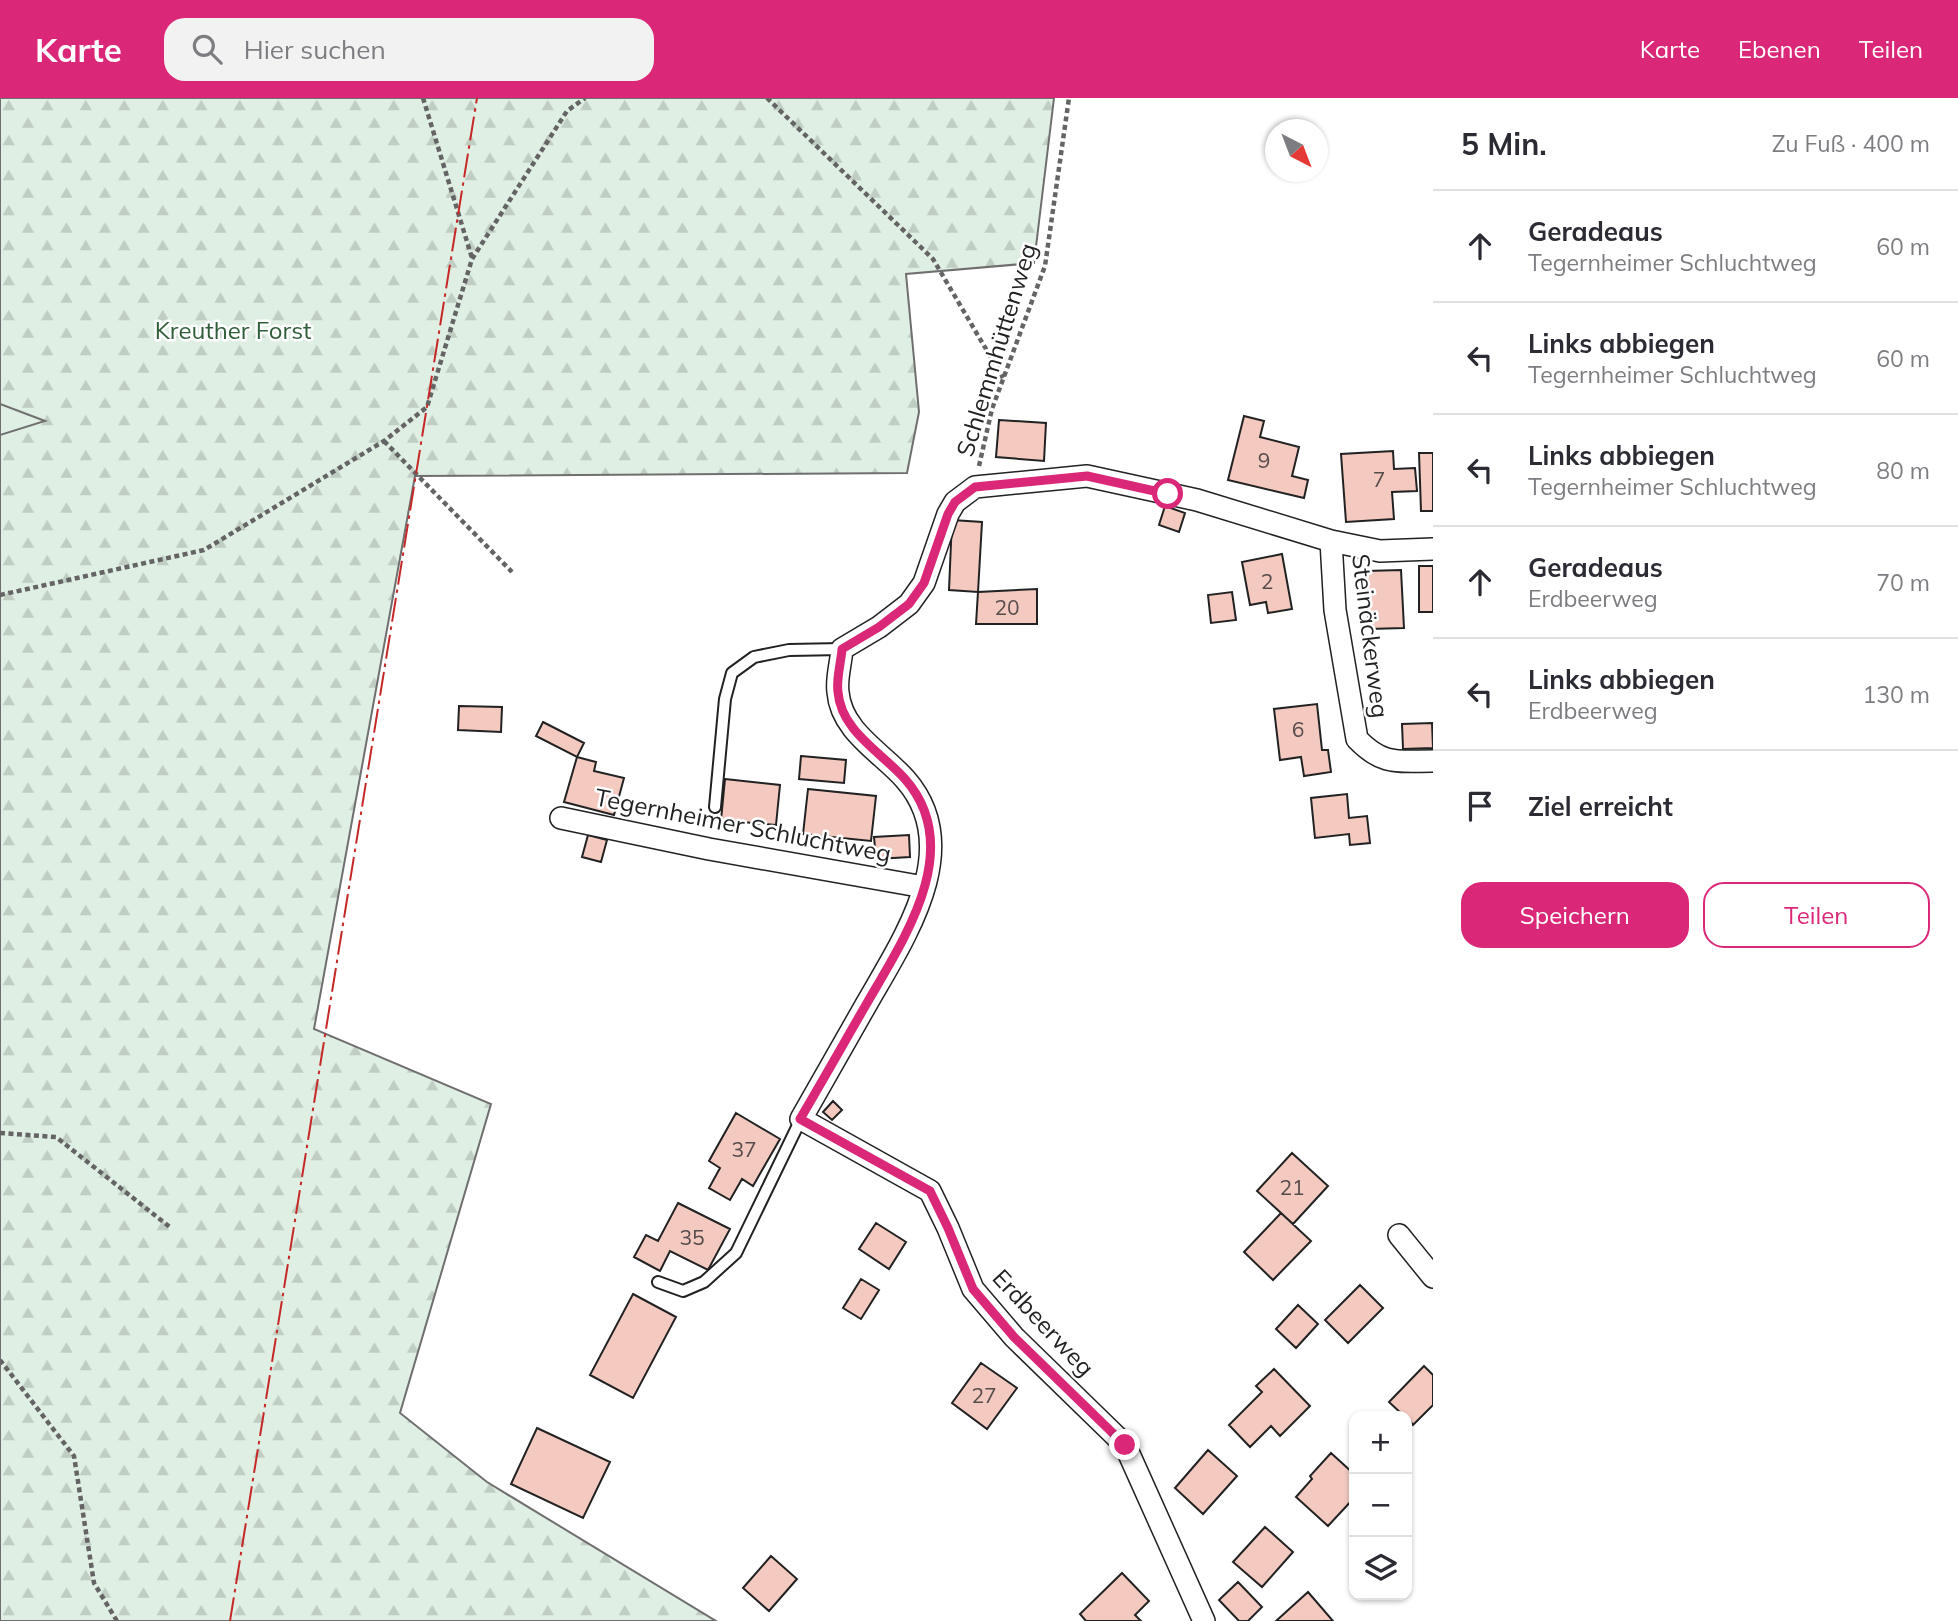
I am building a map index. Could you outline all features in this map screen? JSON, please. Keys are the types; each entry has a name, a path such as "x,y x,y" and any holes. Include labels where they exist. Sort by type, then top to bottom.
{"street":[{"path":"842,649 879,627 909,604 924,583 948,514 955,502 975,487 1087,476 1197,500 1331,541 1380,551 1433,549"},
{"name":"Steinäckerweg","path":"1331,541 1335,610 1357,739 1372,754 1392,761 1433,761"},
{"name":"Tegernheimer Schluchtweg","path":"561,818 709,849 924,887 930,863 930,826 920,801 905,779 868,746 847,719 838,692 842,649"},
{"path":"800,1119 913,923 924,887"},
{"name":"Erdbeerweg","path":"800,1119 930,1191 973,1289 1014,1337 1125,1445 1204,1621"},
{"path":"1399,1235 1433,1277"}],"lane":[{"path":"715,807 725,699 732,673 754,657 789,650 842,649"},
{"path":"658,1282 683,1291 704,1282 736,1253 800,1119"}],"path":[{"path":"422,98 472,259"},
{"path":"0,595 204,550 384,441 427,407 472,259 567,111 585,98"},
{"path":"767,98 933,259 1003,378"},
{"name":"Schlemmhüttenweg","path":"975,487 992,410 1045,266 1069,98"},
{"path":"384,441 512,572"},
{"path":"0,1133 56,1137 171,1228"},
{"path":"0,1360 74,1456 94,1583 117,1621"}],"green space":[{"name":"Kreuther Forst","path":"0,98 1054,98 1034,263 906,274 919,412 907,473 415,476 314,1029 491,1104 400,1413 487,1482 716,1621 0,1621"},
{"path":"0,404 45,421 0,435"}],"building":[{"path":"1244,416 1264,421 1260,437 1299,447 1292,476 1308,480 1304,498 1228,480"},
{"path":"999,420 1046,423 1044,461 996,457"},
{"path":"1393,451 1394,469 1415,468 1417,491 1392,492 1394,519 1346,522 1341,454"},
{"path":"1419,453 1433,453 1433,511 1421,511"},
{"path":"1165,506 1185,513 1179,532 1159,525"},
{"path":"952,520 982,522 978,592 949,590"},
{"path":"1282,554 1292,609 1268,613 1266,602 1250,605 1242,562"},
{"path":"1419,566 1433,566 1433,612 1419,612"},
{"path":"1401,570 1404,628 1369,629 1366,571"},
{"path":"1037,589 1037,624 976,624 978,592"},
{"path":"1232,592 1236,620 1211,623 1208,595"},
{"path":"1317,704 1322,750 1328,750 1331,772 1304,776 1301,757 1280,760 1274,709"},
{"path":"459,706 502,707 501,732 458,730"},
{"path":"543,722 584,743 577,757 536,736"},
{"path":"1432,723 1433,748 1403,749 1402,724"},
{"path":"801,756 846,760 844,783 799,779"},
{"path":"577,757 596,762 594,771 624,778 614,815 564,802"},
{"path":"725,779 780,785 776,825 721,820"},
{"path":"808,789 876,796 871,841 803,834"},
{"path":"1347,794 1349,818 1367,816 1370,843 1350,845 1349,834 1315,838 1311,798"},
{"path":"588,835 607,840 601,862 582,857"},
{"path":"909,835 910,857 876,859 874,837"},
{"path":"833,1101 842,1110 832,1120 823,1112"},
{"path":"736,1113 780,1139 753,1186 742,1179 730,1200 709,1188 720,1168 709,1161"},
{"path":"1292,1153 1328,1186 1293,1224 1257,1191"},
{"path":"678,1203 730,1229 708,1270 670,1251 660,1271 634,1257 646,1235 658,1241"},
{"path":"1281,1213 1311,1241 1273,1280 1244,1252"},
{"path":"876,1223 906,1242 889,1269 859,1249"},
{"path":"861,1279 879,1290 861,1319 843,1308"},
{"path":"1360,1285 1383,1308 1348,1343 1325,1320"},
{"path":"633,1294 676,1317 633,1398 590,1375"},
{"path":"1298,1305 1318,1324 1296,1348 1276,1329"},
{"path":"981,1363 1017,1388 987,1429 952,1403"},
{"path":"1424,1366 1433,1375 1433,1405 1413,1425 1412,1411 1399,1411 1389,1402"},
{"path":"1274,1369 1310,1406 1280,1436 1271,1426 1250,1447 1229,1425 1262,1392 1256,1386"},
{"path":"537,1428 610,1462 583,1518 511,1484"},
{"path":"1208,1450 1237,1476 1203,1514 1175,1488"},
{"path":"1331,1453 1349,1469 1349,1503 1328,1526 1296,1497 1312,1479 1310,1476"},
{"path":"1265,1527 1293,1552 1262,1587 1233,1562"},
{"path":"771,1556 797,1579 769,1611 743,1588"},
{"path":"1122,1573 1149,1601 1135,1615 1141,1621 1086,1621 1080,1614"},
{"path":"1238,1582 1262,1607 1248,1621 1239,1621 1219,1600"},
{"path":"1308,1592 1333,1621 1276,1621"}],"power":[{"path":"230,1621 477,98"}],"route":[{"path":"1125,1445 1014,1337 973,1289 930,1191 800,1119 913,923 930,863 930,826 920,801 905,779 868,746 847,719 838,692 842,649 879,627 909,604 924,583 948,514 955,502 975,487 1087,476 1168,494"}]}
